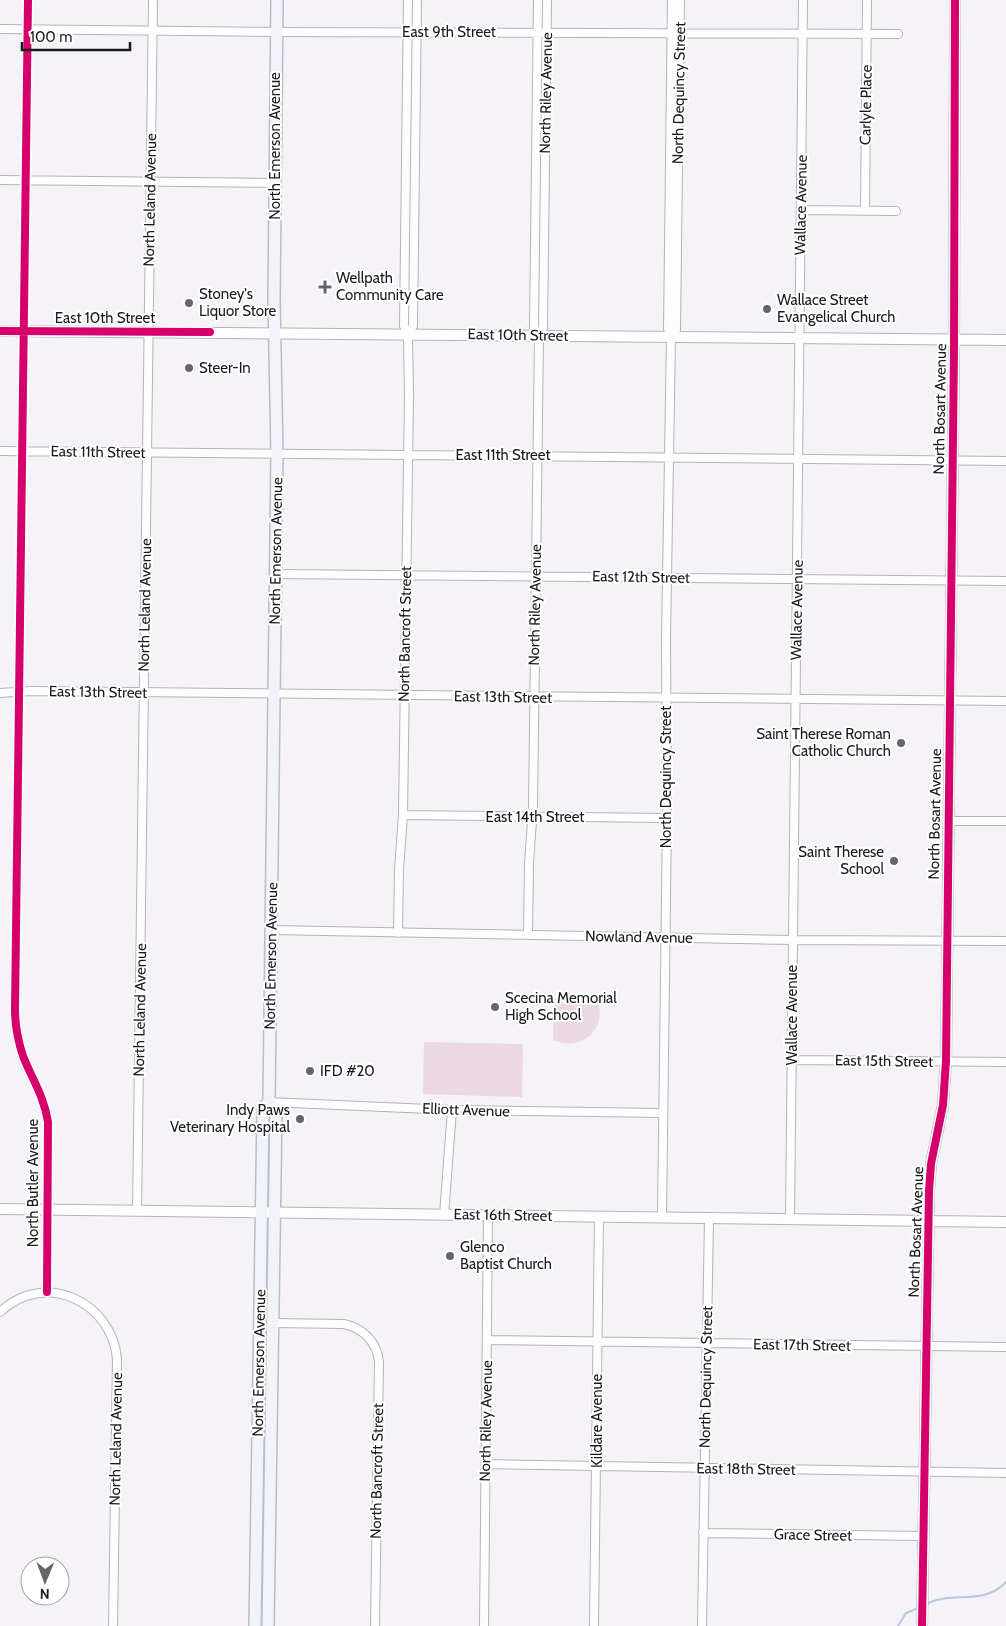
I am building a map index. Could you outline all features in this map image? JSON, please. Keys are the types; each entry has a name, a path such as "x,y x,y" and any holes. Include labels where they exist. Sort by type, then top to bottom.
{"main road":[{"name":"North Emerson Avenue","path":"268,1626 276,1111 270,1102 278,454 274,300 277,0"},
{"name":"North Bosart Avenue","path":"922,1626 930,1171 943,1106 946,1061 952,580 955,0"},
{"name":"East 10th Street","path":"0,331 1006,340"},
{"name":"North Emerson Avenue","path":"255,1626 263,1111 270,1102"},
{"name":"East 16th Street","path":"0,1210 1006,1222"}],"street":[{"name":"North Butler Avenue","path":"28,0 15,1015 21,1048 39,1089 47,1116 49,1132 47,1292"},
{"name":"North Leland Avenue","path":"137,1211 153,0"},
{"name":"North Bancroft Street","path":"398,933 399,869 403,815 408,455 408,334 404,326 408,0"},
{"name":"North Bancroft Street","path":"408,334 413,326 417,0"},
{"name":"North Riley Avenue","path":"538,0 534,328 539,336"},
{"name":"North Riley Avenue","path":"528,935 532,817 539,336 543,328 547,0"},
{"name":"North Dequincy Street","path":"672,0 676,34"},
{"name":"North Dequincy Street","path":"662,1218 667,818 667,577 671,337 676,330 674,186 676,34 680,0"},
{"name":"Wallace Avenue","path":"790,1220 803,0"},
{"name":"Carlyle Place","path":"865,210 867,0"},
{"name":"East 9th Street","path":"0,29 898,34"},
{"path":"0,180 275,183"},
{"path":"406,184 415,184"},
{"path":"536,185 545,185"},
{"path":"801,210 896,211"},
{"name":"East 11th Street","path":"0,451 1006,461"},
{"name":"East 12th Street","path":"276,574 1006,581"},
{"name":"East 13th Street","path":"0,693 20,691 1006,701"},
{"name":"East 14th Street","path":"403,815 667,818"},
{"path":"949,821 1006,821"},
{"name":"Nowland Avenue","path":"272,930 793,940 1006,941"},
{"name":"East 15th Street","path":"792,1060 1006,1062"},
{"name":"Elliott Avenue","path":"270,1102 452,1110 662,1113"},
{"path":"444,1215 452,1110"},
{"name":"North Riley Avenue","path":"484,1626 488,1215"},
{"name":"Kildare Avenue","path":"594,1626 599,1217"},
{"name":"North Dequincy Street","path":"702,1626 709,1218"},
{"name":"North Leland Avenue","path":"47,1292 68,1296 91,1308 106,1325 114,1340 116,1349 113,1626"},
{"path":"0,1312 18,1300 34,1294 47,1292"},
{"name":"North Bancroft Street","path":"272,1323 344,1324 355,1327 373,1342 377,1352 379,1362 375,1626"},
{"name":"East 17th Street","path":"487,1340 1006,1348"},
{"name":"East 18th Street","path":"486,1464 1006,1473"},
{"name":"Grace Street","path":"703,1533 923,1536"}],"shaded area":[{"path":"554,998 597,998 599,1019 596,1028 590,1035 574,1043 553,1040"},
{"path":"424,1042 523,1044 522,1097 423,1094"}],"waterway":[{"path":"928,1603 948,1598 988,1594 1006,1582"},
{"path":"898,1626 906,1613 916,1609"}],"cycle path":[{"path":"28,0 15,1009 16,1027 21,1050 41,1096 48,1122 47,1292"},
{"path":"922,1626 929,1191 931,1164 943,1105 946,1061 954,348 955,0"},
{"path":"0,331 210,332"}],"place":[{"name":"Wellpath Community Care","path":"325,287"},
{"name":"Stoney's Liquor Store","path":"189,303"},
{"name":"Wallace Street Evangelical Church","path":"767,309"},
{"name":"Steer-In","path":"189,368"},
{"name":"Saint Therese Roman Catholic Church","path":"901,743"},
{"name":"Saint Therese School","path":"894,861"},
{"name":"Scecina Memorial High School","path":"495,1007"},
{"name":"IFD #20","path":"310,1071"},
{"name":"Indy Paws Veterinary Hospital","path":"300,1119"},
{"name":"Glenco Baptist Church","path":"450,1256"}]}
